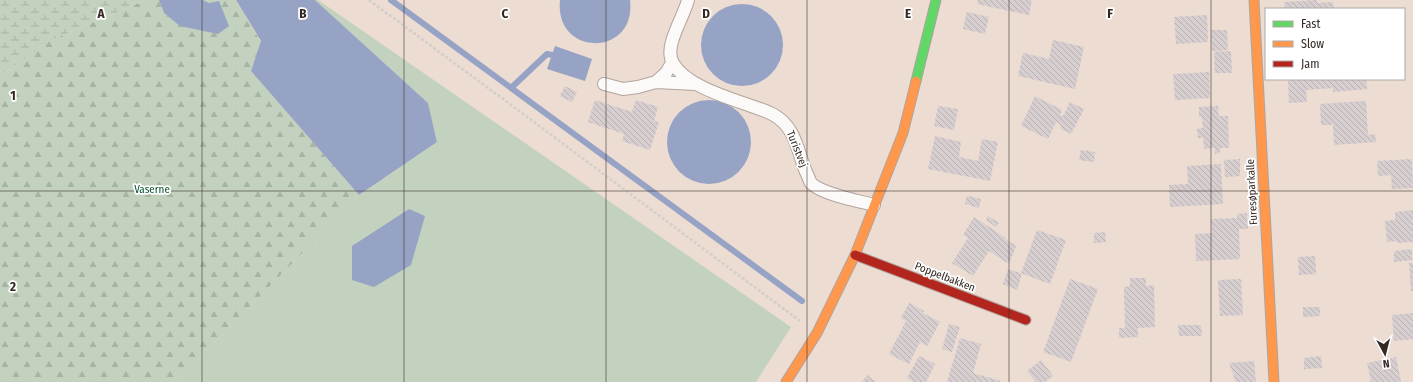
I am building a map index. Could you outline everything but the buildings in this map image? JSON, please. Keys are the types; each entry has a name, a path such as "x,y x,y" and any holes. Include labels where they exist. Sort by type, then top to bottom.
{"street":[{"path":"786,382 817,333 855,255 903,133 936,0"},
{"name":"Furesøparkalle","path":"1254,0 1274,382"},
{"name":"Poppelbakken","path":"855,255 1026,320"}],"lane":[{"path":"672,63 670,49 688,0"},
{"name":"Turistvej","path":"656,82 666,73 672,63 684,76 703,88 774,115 788,125 797,144 811,183 826,192 874,204"},
{"name":"Turistvej","path":"604,84 623,89 638,88 656,82 696,84"}],"path":[{"path":"369,0 817,333"}],"green space":[{"path":"0,0 146,0 49,41 0,76"},
{"name":"Vaserne","path":"146,0 159,0 164,13 219,2 209,3 203,0 236,0 261,42 251,71 359,195 176,382 0,382 0,76 49,41"},
{"path":"315,0 318,0 791,327 756,382 176,382 359,195 437,142 428,103"}],"water":[{"path":"159,0 203,0 209,3 219,1 229,26 218,34 180,26 164,13"},
{"path":"236,0 315,0 428,103 437,142 359,195 251,71 261,41"},
{"path":"560,0 630,0 629,19 621,32 609,40 595,43 581,41 569,32 562,19"},
{"path":"742,4 758,7 771,16 780,29 783,45 780,61 771,74 758,83 742,86 726,83 713,74 704,61 701,45 704,29 713,16 726,7"},
{"path":"555,46 592,59 585,81 547,69"},
{"path":"709,100 725,103 739,112 748,126 751,142 748,158 739,172 725,181 709,184 693,181 679,172 670,158 667,142 670,126 679,112 693,103"},
{"path":"409,209 425,216 411,265 374,287 352,280 352,246"}],"waterway":[{"path":"391,0 802,301"},
{"path":"511,88 547,54 552,55"}],"traffic: fast":[{"path":"916,81 936,0"}],"traffic: slow":[{"path":"1254,0 1274,382"},
{"path":"786,382 817,333 855,255 903,133 916,81"}],"traffic: jam":[{"path":"855,255 1026,320"}]}
